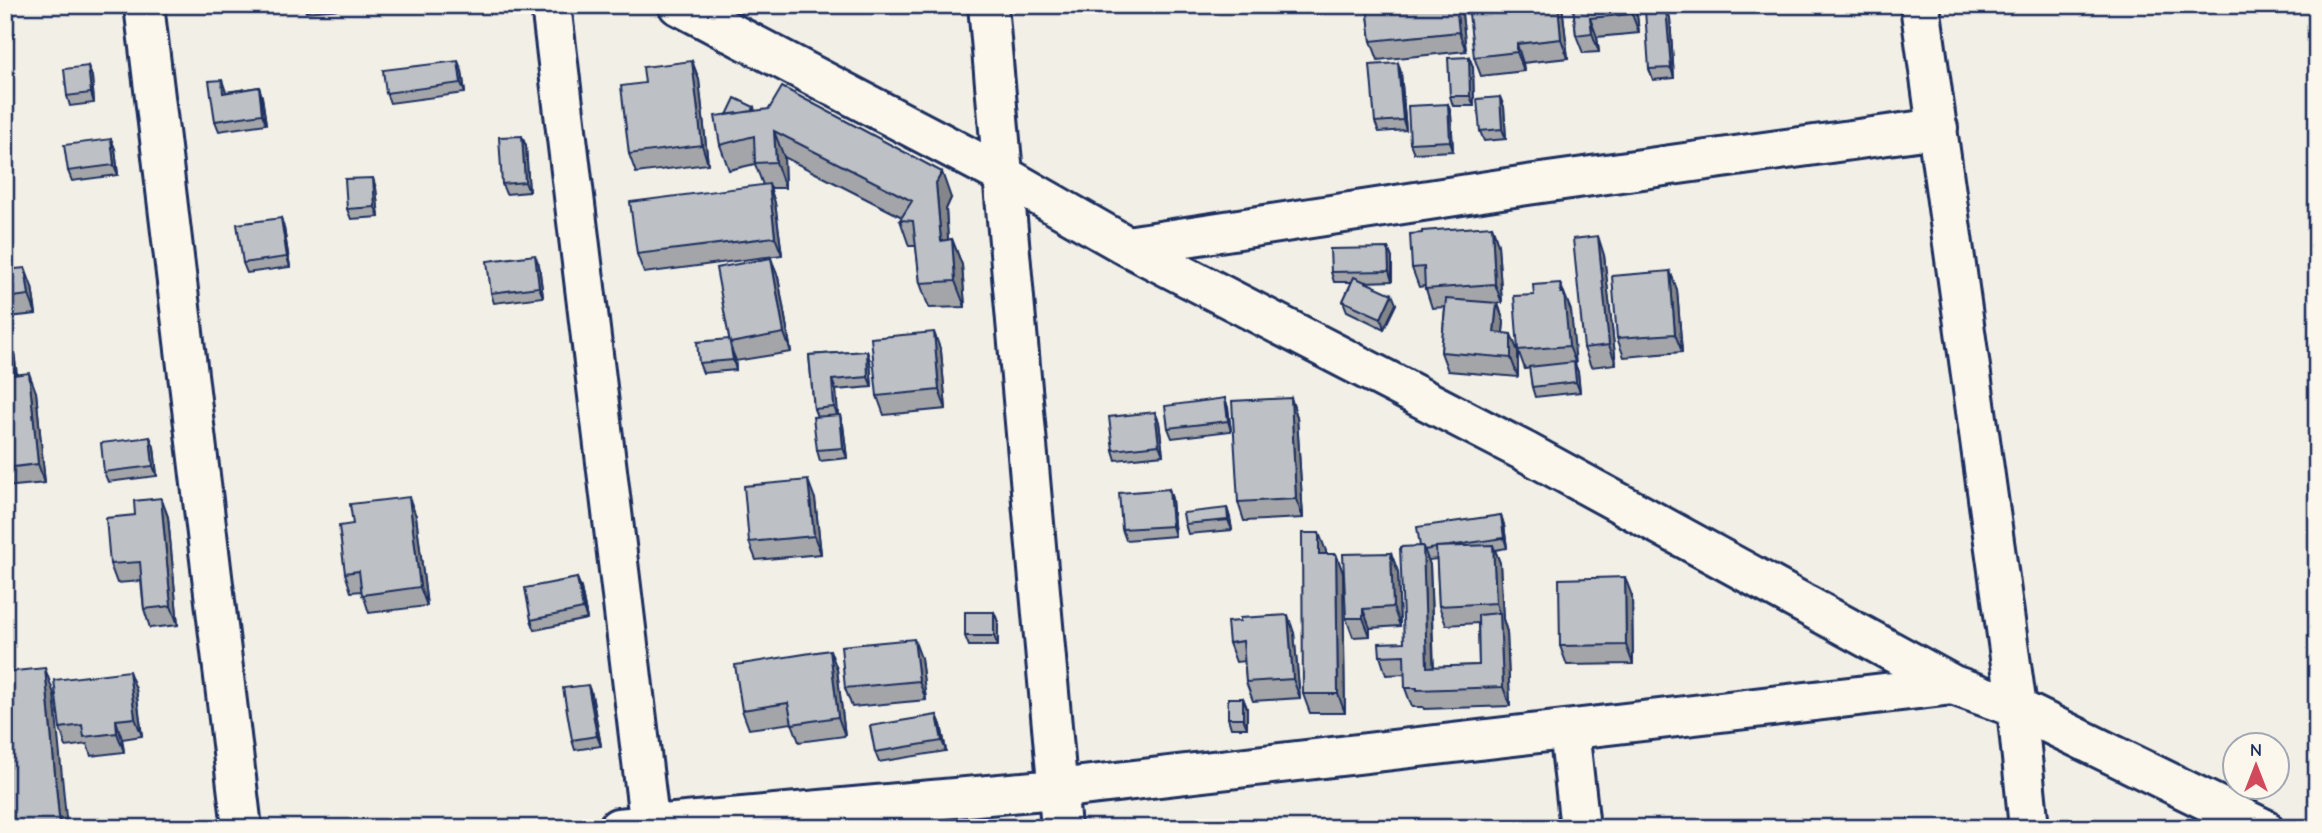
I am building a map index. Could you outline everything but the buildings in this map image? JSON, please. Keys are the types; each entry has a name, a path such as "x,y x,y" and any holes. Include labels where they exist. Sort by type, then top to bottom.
{"street":[{"path":"144,5 242,828"},
{"path":"551,5 639,826 1056,789 1953,685"},
{"path":"678,5 1002,174 1127,246 1526,452 1953,685 2017,708 2263,828"},
{"path":"988,5 1061,828"},
{"path":"1920,5 2017,708 2029,828"},
{"path":"1127,246 1527,185 1938,128"},
{"path":"1569,730 1580,828"}]}
